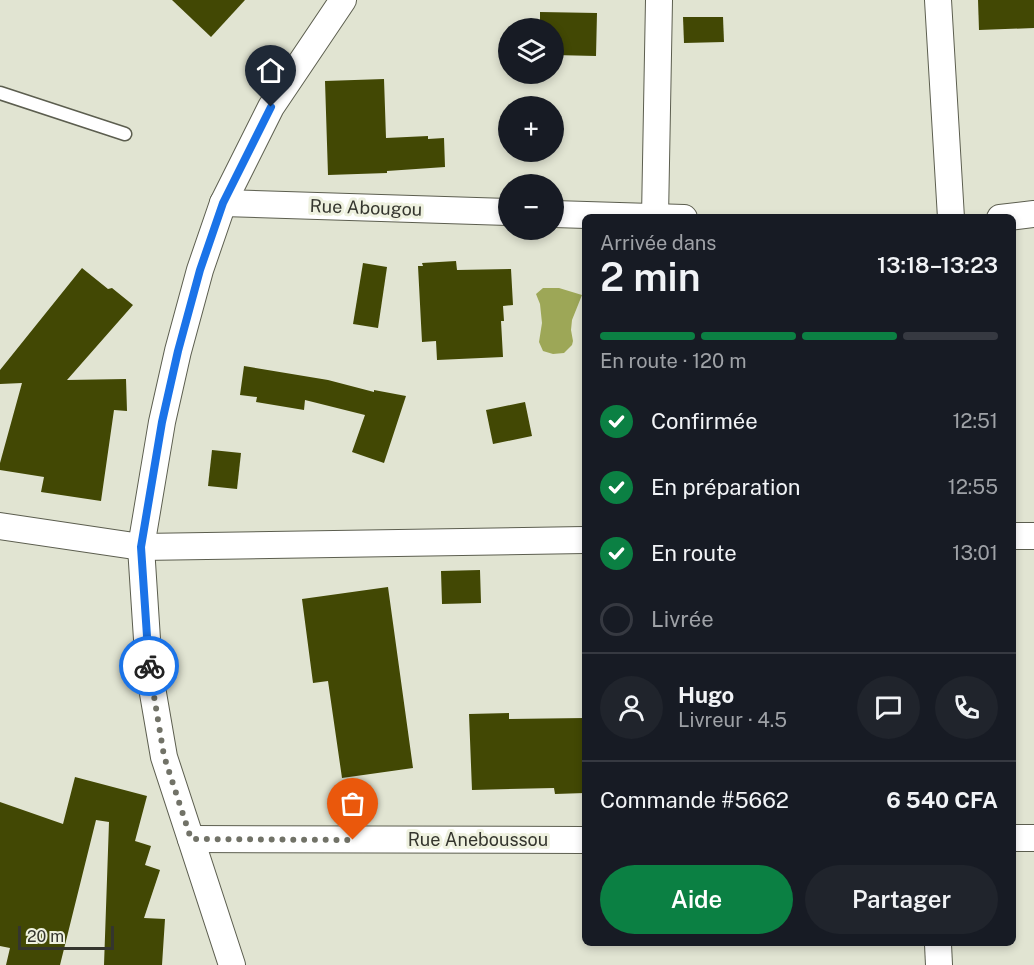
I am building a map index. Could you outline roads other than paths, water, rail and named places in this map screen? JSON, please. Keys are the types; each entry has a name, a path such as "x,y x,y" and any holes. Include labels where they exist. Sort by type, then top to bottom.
{"street":[{"path":"232,965 162,746 149,670 141,547 162,422 178,351 200,270 223,203 271,107 343,0"},
{"path":"655,214 659,0"},
{"path":"938,0 951,214"},
{"name":"Rue Abougou","path":"223,203 498,212"},
{"path":"564,214 582,215"},
{"path":"1016,216 1034,214"},
{"path":"0,526 141,547 582,540"},
{"path":"1016,536 1034,536"},
{"path":"1016,838 1034,838"},
{"name":"Rue Aneboussou","path":"191,839 582,840"},
{"path":"938,946 939,965"}],"lane":[{"path":"0,93 125,134"}]}
